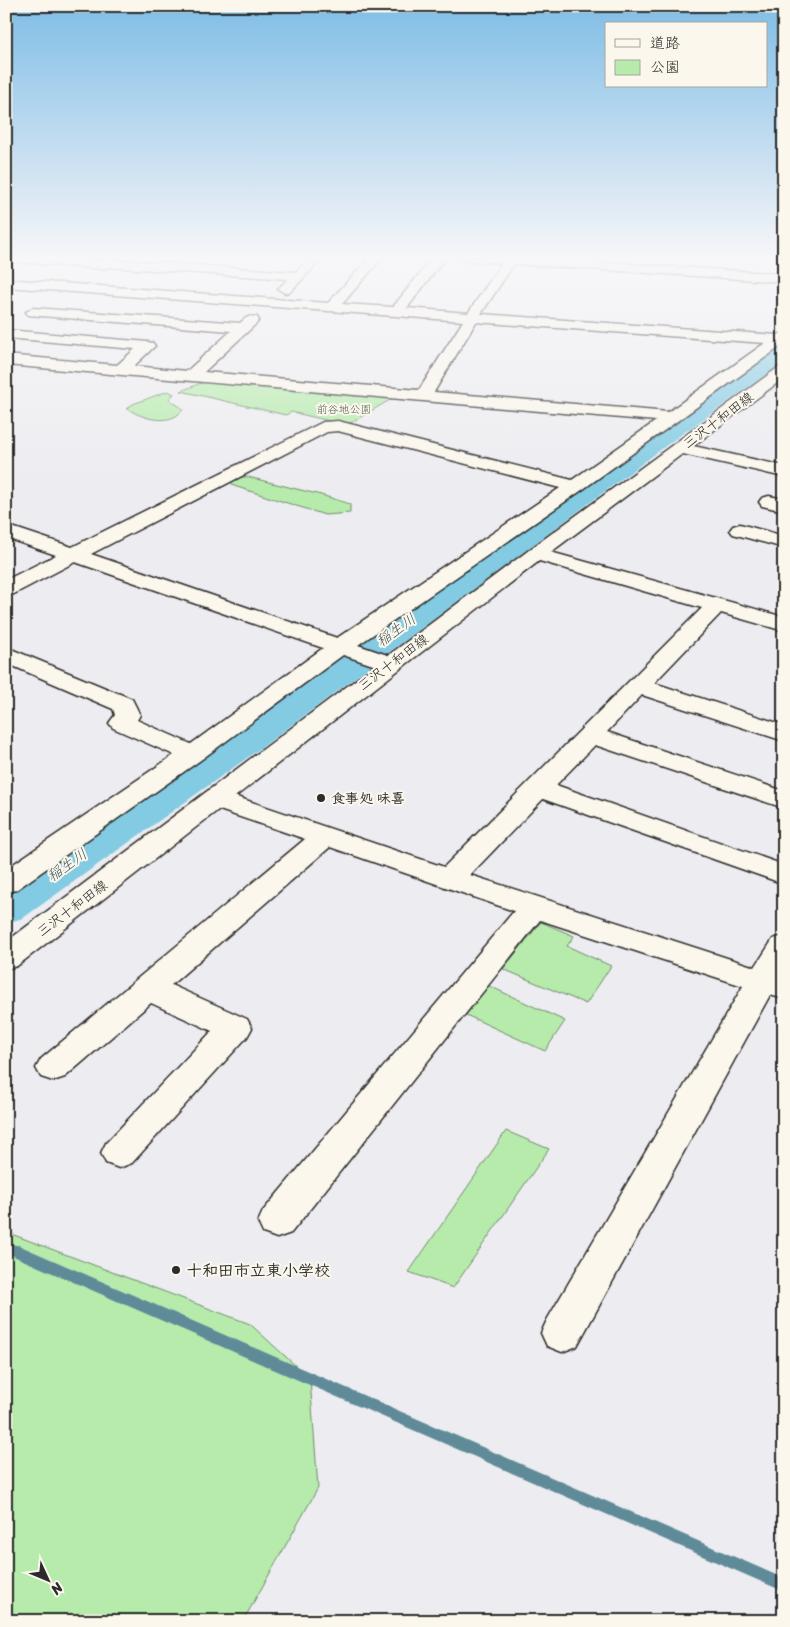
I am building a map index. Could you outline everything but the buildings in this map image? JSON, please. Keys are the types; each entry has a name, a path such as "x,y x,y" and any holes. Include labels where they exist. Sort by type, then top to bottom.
{"street":[{"path":"192,375 238,333"},
{"path":"424,395 442,370 447,357 462,333"},
{"path":"707,333 782,338"},
{"path":"6,334 148,346 120,370"},
{"path":"6,882 193,754 782,338"},
{"path":"6,360 672,417"},
{"name":"三沢十和田線","path":"6,958 216,799 381,661 536,554 784,370"},
{"path":"6,589 314,432 330,426 338,426 575,486"},
{"path":"680,448 784,472"},
{"path":"740,530 784,542"},
{"path":"6,531 381,661"},
{"path":"536,554 784,624"},
{"path":"450,878 716,606"},
{"path":"6,654 123,704 128,715 122,723 193,754"},
{"path":"638,686 784,733"},
{"path":"590,735 784,800"},
{"path":"538,788 784,874"},
{"path":"216,799 534,908 773,984"},
{"path":"53,1068 326,836"},
{"path":"277,1222 534,908"},
{"path":"562,1333 773,984 784,946"},
{"path":"119,1153 234,1028 148,988"}],"green space":[{"name":"前谷地公園","path":"209,380 395,397 347,425 291,412 286,415 181,391"},
{"path":"168,391 174,394 169,399 183,409 172,418 148,418 127,408 133,404"},
{"path":"238,477 248,477 350,504 350,513 325,515 234,486 230,481"},
{"path":"541,922 574,936 567,946 611,966 586,1004 503,969"},
{"path":"487,985 565,1021 545,1051 466,1015"},
{"path":"506,1131 549,1149 453,1288 409,1272"},
{"path":"6,1232 250,1324 310,1379 318,1488 243,1621 6,1621"}],"waterway":[{"name":"稲生川","path":"6,907 251,736 665,433 716,397 762,368 784,350"},
{"path":"6,1246 20,1252"},
{"path":"17,1251 784,1585"}],"place":[{"name":"食事処 味喜","path":"321,798"},
{"name":"十和田市立東小学校","path":"176,1270"}]}
